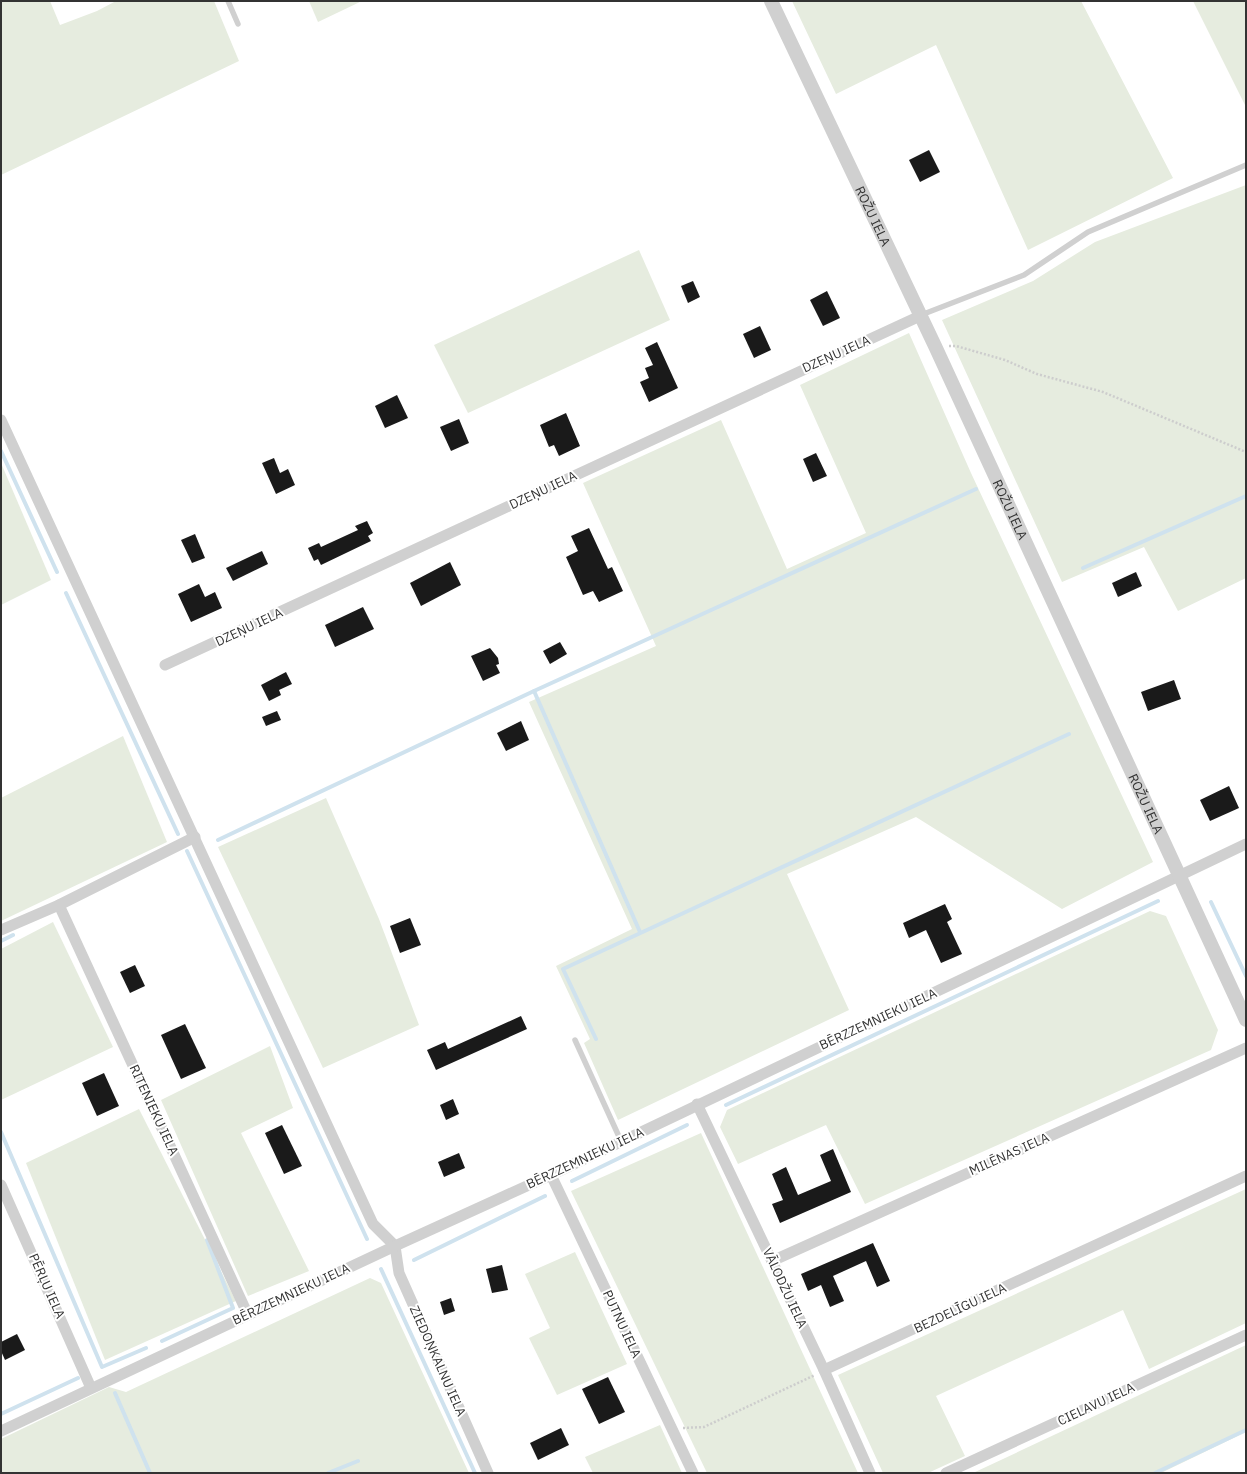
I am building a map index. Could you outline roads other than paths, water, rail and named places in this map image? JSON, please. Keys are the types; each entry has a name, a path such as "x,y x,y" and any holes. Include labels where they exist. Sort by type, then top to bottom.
{"street":[{"name":"ROŽU IELA","path":"771,1 934,346 1173,878 1246,1020"},
{"name":"DZEŅU IELA","path":"165,666 810,365 920,316"},
{"path":"1,420 373,1224 395,1246"},
{"path":"1,930 59,905 195,837"},
{"name":"BĒRZZEMNIEKU IELA","path":"1,1431 395,1246 551,1175 1246,844"},
{"name":"RITENIEKU IELA","path":"59,905 248,1315"},
{"name":"MILĒNAS IELA","path":"772,1261 1246,1048"},
{"name":"VĀLODŽU IELA","path":"698,1104 824,1370 870,1473"},
{"name":"PUTNU IELA","path":"551,1175 693,1473"},
{"name":"BEZDELĪGU IELA","path":"824,1370 1246,1176"},
{"name":"PĒRĻU IELA","path":"1,1185 91,1388"},
{"name":"ZIEDOŅKALNU IELA","path":"395,1246 399,1273 488,1473"},
{"name":"CIELAVU IELA","path":"946,1473 1246,1335"}],"lane":[{"path":"228,1 238,24"},
{"path":"920,316 1024,275 1088,232 1246,164"},
{"path":"575,1040 620,1141"}],"waterway":[{"path":"1,451 57,572"},
{"path":"218,840 534,691 976,489"},
{"path":"1083,568 1246,496"},
{"path":"66,593 178,834"},
{"path":"534,691 640,932"},
{"path":"596,1039 563,969 1069,734"},
{"path":"187,851 367,1239"},
{"path":"726,1105 1158,901"},
{"path":"1211,902 1246,976"},
{"path":"1,941 13,935"},
{"path":"572,1181 687,1125"},
{"path":"1,1132 102,1367 146,1348"},
{"path":"414,1260 545,1196"},
{"path":"162,1341 233,1308 207,1240"},
{"path":"381,1269 475,1473"},
{"path":"1,1414 78,1378"},
{"path":"115,1393 150,1473"},
{"path":"1155,1473 1246,1430"},
{"path":"328,1473 358,1461"}]}
